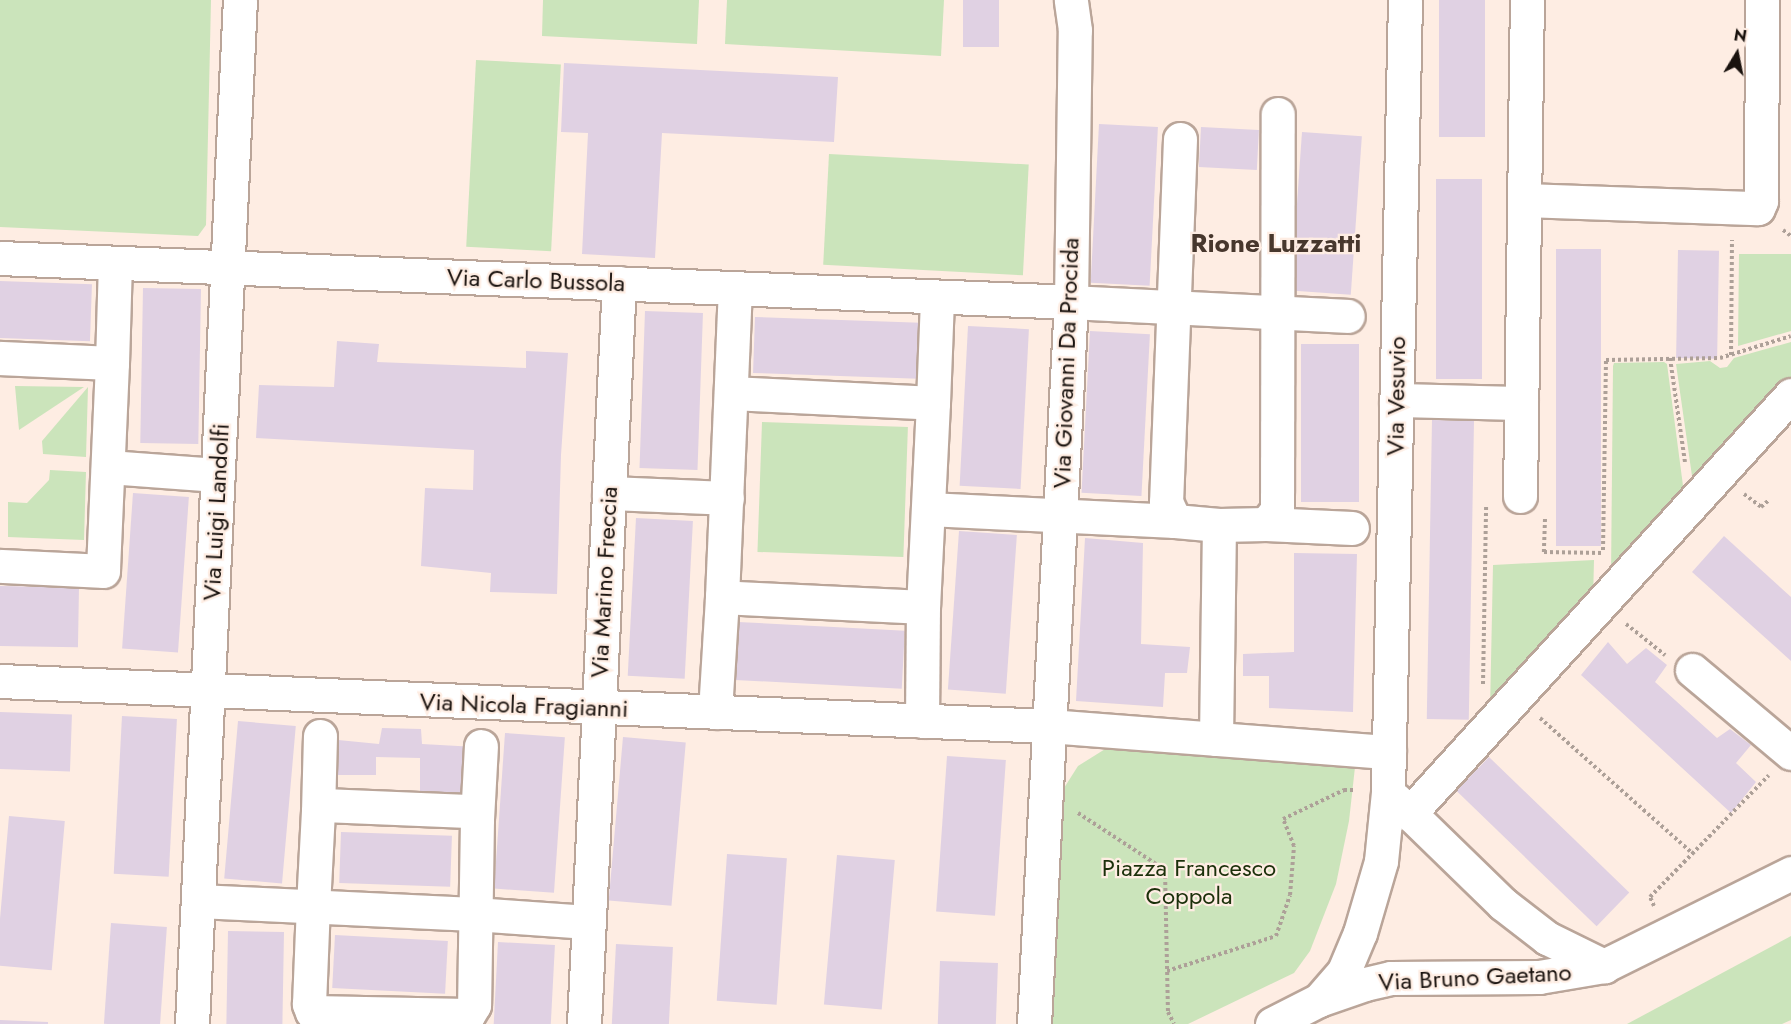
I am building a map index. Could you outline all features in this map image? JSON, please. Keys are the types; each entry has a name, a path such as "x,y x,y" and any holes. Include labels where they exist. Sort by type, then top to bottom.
{"street":[{"name":"Via Luigi Landolfi","path":"192,1024 240,0"},
{"name":"Via Giovanni Da Procida","path":"1048,726 1071,302 1075,30 1071,0"},
{"path":"1520,496 1527,0"},
{"path":"1524,200 1754,210 1761,203 1762,0"},
{"name":"Via Vesuvio","path":"1399,803 1389,752 1403,3"},
{"path":"1266,524 1277,510 1278,114"},
{"path":"1175,521 1166,502 1180,139"},
{"name":"Via Carlo Bussola","path":"0,258 1071,302 1348,316"},
{"path":"0,566 103,571 115,263"},
{"name":"Via Marino Freccia","path":"584,1024 619,283"},
{"path":"715,712 732,393 735,288"},
{"path":"922,720 923,607 937,297"},
{"path":"0,358 112,363"},
{"path":"732,393 933,403"},
{"path":"1272,1024 1319,1000 1344,971 1373,894 1399,803 1483,735 1791,395"},
{"path":"1396,400 1521,403"},
{"path":"108,467 218,475"},
{"path":"609,493 727,498"},
{"path":"928,509 1219,525 1266,524 1352,528"},
{"path":"1216,739 1219,525"},
{"path":"722,597 923,607"},
{"path":"1692,670 1784,761"},
{"name":"Via Nicola Fragianni","path":"0,681 208,692 1048,726"},
{"path":"1034,1024 1048,726 1389,752"},
{"path":"320,736 309,1004 312,1011 375,1018 468,1015 474,1005 474,914 481,746"},
{"path":"1399,803 1503,904 1547,938 1604,966"},
{"path":"318,812 323,805 334,805 468,812 477,819"},
{"name":"Via Bruno Gaetano","path":"1319,1000 1365,984 1391,978 1539,977 1604,966 1791,873"},
{"path":"198,901 474,914 588,922"}],"path":[{"path":"1731,355 1733,209"},
{"path":"1692,670 1671,661 1602,604 1606,360 1720,358 1791,336"},
{"path":"1670,358 1691,506"},
{"path":"1483,735 1487,495 1546,496 1544,552 1603,554"},
{"path":"1517,697 1692,853"},
{"path":"1669,934 1649,898 1784,761"},
{"path":"1167,971 1276,936 1290,895 1294,846 1283,819 1344,790 1399,803"},
{"path":"1044,811 1080,813 1165,870 1168,1012 1174,1024"}],"green space":[{"path":"0,0 211,0 206,225 198,236 0,227"},
{"path":"543,0 699,0 697,44 542,36"},
{"path":"727,0 944,0 941,56 725,44"},
{"path":"476,60 561,64 551,251 466,247"},
{"path":"829,154 1029,164 1023,275 823,265"},
{"path":"1739,254 1791,254 1791,331 1738,346"},
{"path":"1791,342 1791,384 1694,490 1676,364 1710,361 1720,368 1727,367 1734,358"},
{"path":"1664,362 1667,364 1685,501 1611,577 1613,366 1614,363"},
{"path":"15,386 84,387 19,430"},
{"path":"88,387 86,457 43,454 42,441"},
{"path":"762,422 908,427 903,557 757,552"},
{"path":"50,470 86,472 84,540 8,537 8,502 27,503 49,480"},
{"path":"1594,560 1593,600 1490,711 1493,565"},
{"name":"Piazza Francesco Coppola","path":"1110,746 1355,767 1349,821 1336,884 1310,951 1294,973 1188,1024 1050,1024 1064,788 1078,766"},
{"path":"1791,936 1791,1020 1782,1024 1627,1024"}],"building":[{"path":"963,0 999,0 999,47 963,47"},
{"path":"1439,0 1485,0 1485,137 1439,137"},
{"path":"564,63 838,77 834,142 662,133 655,258 582,254 588,133 561,132"},
{"path":"1099,124 1158,127 1150,286 1091,283"},
{"path":"1201,127 1259,130 1257,170 1199,167"},
{"path":"1302,132 1362,136 1351,295 1291,291"},
{"path":"1436,179 1482,179 1482,379 1436,379"},
{"path":"1556,249 1601,249 1601,546 1556,546"},
{"path":"1678,250 1719,251 1717,359 1676,358"},
{"path":"0,281 92,284 90,341 0,338"},
{"path":"143,288 201,289 198,444 140,443"},
{"path":"645,311 703,313 697,470 640,468"},
{"path":"755,317 920,323 918,379 753,373"},
{"path":"968,326 1029,329 1021,489 960,486"},
{"path":"1090,331 1150,334 1141,496 1082,493"},
{"path":"337,341 379,344 377,362 526,368 526,351 568,353 561,455 557,594 490,592 491,573 421,566 425,488 473,490 474,450 256,438 259,385 334,387"},
{"path":"1301,344 1359,344 1359,502 1301,502"},
{"path":"1432,420 1474,421 1469,720 1427,719"},
{"path":"133,493 189,497 178,653 122,649"},
{"path":"636,518 693,521 685,679 628,676"},
{"path":"959,531 1017,535 1006,694 948,690"},
{"path":"1724,536 1791,597 1791,661 1692,572"},
{"path":"1085,538 1143,543 1141,644 1190,647 1187,673 1165,673 1163,707 1076,701"},
{"path":"1294,553 1357,554 1353,712 1269,708 1269,676 1243,676 1243,654 1294,652"},
{"path":"0,586 79,587 78,647 0,646"},
{"path":"738,622 905,631 902,689 735,680"},
{"path":"1608,642 1627,664 1646,648 1667,665 1655,682 1717,738 1730,729 1751,745 1736,763 1756,782 1731,813 1581,675"},
{"path":"0,712 72,715 70,771 0,769"},
{"path":"122,716 177,719 169,877 114,874"},
{"path":"238,721 296,726 282,883 224,878"},
{"path":"382,728 421,729 422,744 476,747 474,800 420,799 420,758 376,757 376,775 326,775 328,739 379,744"},
{"path":"505,733 565,737 554,893 494,889"},
{"path":"623,737 686,742 671,906 609,900"},
{"path":"947,756 1006,760 995,916 936,912"},
{"path":"1489,757 1629,892 1597,926 1456,791"},
{"path":"9,816 65,821 52,970 0,966 0,919"},
{"path":"341,832 452,836 450,887 339,883"},
{"path":"727,854 787,858 777,1005 717,1001"},
{"path":"837,855 895,860 882,1009 824,1004"},
{"path":"111,923 167,927 160,1024 104,1024"},
{"path":"228,931 284,932 282,1024 226,1024"},
{"path":"335,935 448,941 445,994 332,988"},
{"path":"498,942 555,945 551,1024 494,1024"},
{"path":"616,944 673,947 669,1024 612,1024"},
{"path":"940,961 998,963 996,1024 938,1024"},
{"path":"0,1020 48,1022 48,1024 0,1024"}],"district":[{"name":"Rione Luzzatti","path":"1276,244"}]}
